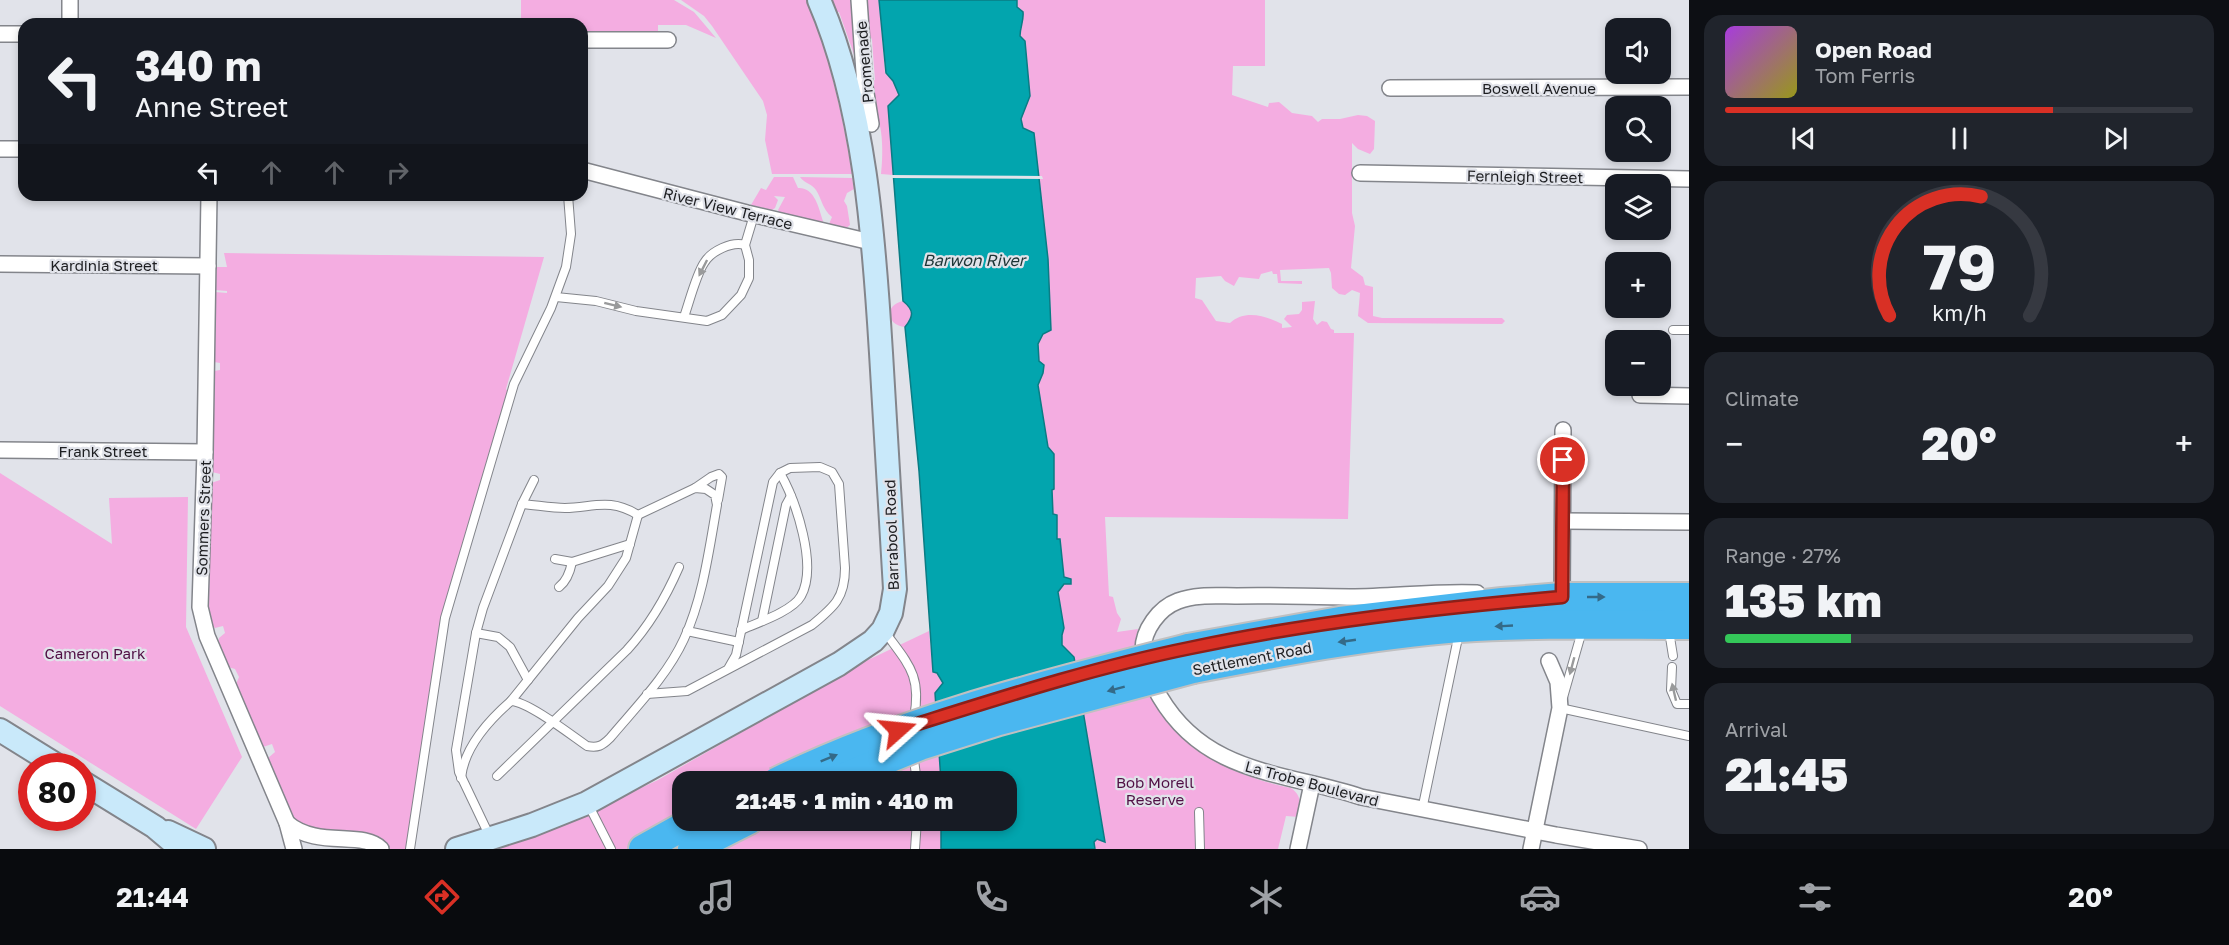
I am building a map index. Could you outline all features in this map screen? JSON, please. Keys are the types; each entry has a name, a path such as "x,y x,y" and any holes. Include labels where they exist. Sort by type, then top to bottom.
{"highway":[{"name":"Settlement Road","path":"859,771 920,746 1191,658 1570,616 1689,597"},
{"name":"Settlement Road","path":"798,771 908,727 1022,692 1191,658 1340,621 1502,602 1570,616 1678,625"},
{"path":"643,849 675,831"},
{"path":"692,849 727,831"}],"street":[{"path":"70,0 70,18"},
{"name":"Barrabool Road","path":"819,0 844,74 856,124 875,243 895,589 891,613 884,630"},
{"name":"Promenade","path":"859,0 865,87 871,124"},
{"path":"0,34 18,34"},
{"path":"588,40 669,40"},
{"name":"Boswell Avenue","path":"1390,88 1689,87"},
{"path":"0,149 18,149"},
{"name":"River View Terrace","path":"588,172 754,215 875,243"},
{"name":"Fernleigh Street","path":"1360,173 1689,179"},
{"name":"Sommers Street","path":"209,201 201,618 287,824 294,849"},
{"name":"Kardinia Street","path":"0,264 208,266"},
{"path":"1671,396 1689,396"},
{"path":"1563,430 1563,520 1570,616"},
{"name":"Frank Street","path":"0,450 205,452"},
{"path":"1563,520 1689,522"},
{"name":"La Trobe Boulevard","path":"1502,602 1486,594 1472,593 1350,597 1207,596 1183,599 1165,609 1149,628 1143,646 1143,656 1155,687 1171,713 1196,737 1225,758 1261,772 1361,797 1639,849"},
{"path":"476,845 587,803 839,664 873,641 884,630"},
{"path":"1531,849 1560,708 1558,682 1549,661"},
{"path":"0,730 37,753"},
{"path":"1298,849 1312,784"},
{"path":"96,791 155,827 204,849"},
{"path":"287,824 298,832 318,838 367,840 375,843 381,849"},
{"path":"155,827 181,849"}],"lane":[{"path":"410,849 445,618 514,384 556,297 566,267 571,234 568,201"},
{"path":"556,297 596,301 636,311 707,321 722,315 741,295 749,278 749,260 745,245 754,215"},
{"path":"684,317 704,263 726,246 737,242 745,245"},
{"path":"1672,330 1689,330"},
{"path":"646,694 687,691 812,625 836,603 841,596 845,582 839,483 832,472 820,467 789,468 780,473 773,482 739,642 734,661 728,669"},
{"path":"741,630 790,608 801,597 809,567 806,547 791,496 780,473"},
{"path":"511,701 518,702 587,747 595,748 603,745 610,738 671,662 687,631 704,575 722,477 719,474 711,477 695,488 638,514"},
{"path":"476,845 456,750 476,633 483,608 522,504 534,480"},
{"path":"695,488 706,489 715,495 717,505"},
{"path":"762,621 786,505 791,496"},
{"path":"522,504 563,508 607,504 623,506 638,514"},
{"path":"461,778 462,765 468,750 578,618 608,586 626,558 638,514"},
{"path":"555,559 572,562 630,544"},
{"path":"559,587 564,584 570,573 572,562"},
{"path":"497,777 642,634 670,588 679,567"},
{"path":"1570,616 1579,638 1560,708 1689,736"},
{"path":"1673,656 1678,625"},
{"path":"1422,810 1460,628"},
{"path":"884,630 915,676 918,697 911,738 916,771"},
{"path":"687,631 739,642"},
{"path":"476,633 498,637 510,647 528,680"},
{"path":"1672,667 1671,690 1677,704 1689,704"},
{"path":"587,803 611,849"},
{"path":"1199,812 1200,849"},
{"path":"915,849 917,831"}],"green space":[{"path":"521,0 674,0 694,12 716,38 686,25 658,25 658,33 639,35 632,32 588,33 588,18 521,18"},
{"path":"681,0 808,0 834,86 852,174 772,174 765,140 767,115 763,101 704,16"},
{"path":"825,0 879,0 885,73 893,81 899,95 888,106 893,175 881,174 880,124 839,12 830,12","holes":["866,24 872,40 875,80 870,83"]},
{"name":"Bob Morell Reserve","path":"1017,0 1265,0 1265,66 1233,66 1232,95 1268,107 1269,103 1279,102 1292,113 1312,116 1318,122 1322,119 1340,119 1358,115 1367,116 1375,121 1374,149 1370,154 1358,149 1352,143 1352,213 1355,226 1351,268 1363,277 1365,285 1373,287 1373,316 1382,318 1502,318 1505,321 1502,324 1368,323 1358,316 1360,293 1352,290 1345,295 1339,294 1332,288 1329,268 1280,270 1281,281 1302,281 1302,284 1278,283 1277,274 1273,274 1272,271 1261,274 1259,279 1239,277 1234,286 1221,276 1196,278 1195,298 1202,300 1216,321 1230,323 1242,316 1256,315 1282,324 1282,328 1292,327 1284,319 1287,315 1299,314 1302,310 1302,302 1315,301 1313,319 1317,325 1322,321 1327,322 1334,333 1354,333 1348,519 1105,517 1109,596 1113,597 1121,619 1117,632 1138,629 1137,656 1151,697 1164,719 1181,736 1199,752 1220,764 1266,782 1291,788 1297,794 1300,805 1299,817 1286,816 1278,849 1095,849 1094,842 1097,839 1105,841 1074,657 1062,645 1064,628 1058,592 1071,579 1060,577 1049,530 1048,447 1038,385 1044,366 1039,361 1038,344 1043,334 1021,118 1030,96 1020,36"},
{"path":"774,177 793,177 798,188 809,191 818,205 822,223 780,214 778,210 785,197 774,196 778,200 772,210 751,205 761,188 766,190"},
{"path":"800,177 852,178 854,189 847,193 844,201 850,225 845,229 833,228 829,224 832,217 816,190"},
{"path":"224,253 544,257 506,389 509,393 438,642 406,849 390,849 379,838 367,834 316,831 307,828 292,816 267,759 275,752 272,744 263,747 236,684 239,677 235,669 228,667 218,642 225,633 223,626 215,628 211,623 209,609 211,483 220,480 220,474 212,472 214,371 220,370 220,363 214,362 215,292 227,293 227,291 215,290 215,267 227,267"},
{"path":"903,301 912,313 905,327 894,323 890,315 893,306"},
{"name":"Cameron Park","path":"0,473 112,544 109,498 188,497 186,627 242,757 196,829 96,766 96,753 75,753 0,706"},
{"path":"929,631 933,672 943,684 935,693 940,771 674,771 868,660"},
{"path":"672,772 672,831 941,831 941,849 495,849 574,819"}],"water":[{"name":"Barwon River","path":"879,0 1017,0 1017,7 1023,12 1020,36 1025,41 1030,96 1021,119 1023,128 1034,133 1048,259 1051,330 1043,334 1038,344 1039,361 1044,365 1038,385 1048,447 1054,454 1054,489 1052,490 1053,514 1057,515 1057,539 1060,539 1064,577 1071,579 1071,584 1064,584 1058,592 1064,628 1062,645 1074,657 1105,842 1097,839 1094,842 1095,849 941,849 941,831 1017,831 1017,771 940,771 935,693 943,683 937,673 933,672 919,471 905,327 912,313 903,301 888,106 899,95 893,81 886,73"}],"pier":[{"path":"890,175 1042,176 1043,179 891,178"}],"route":[{"path":"898,730 1062,680 1188,648 1340,621 1562,597 1563,460"}]}
